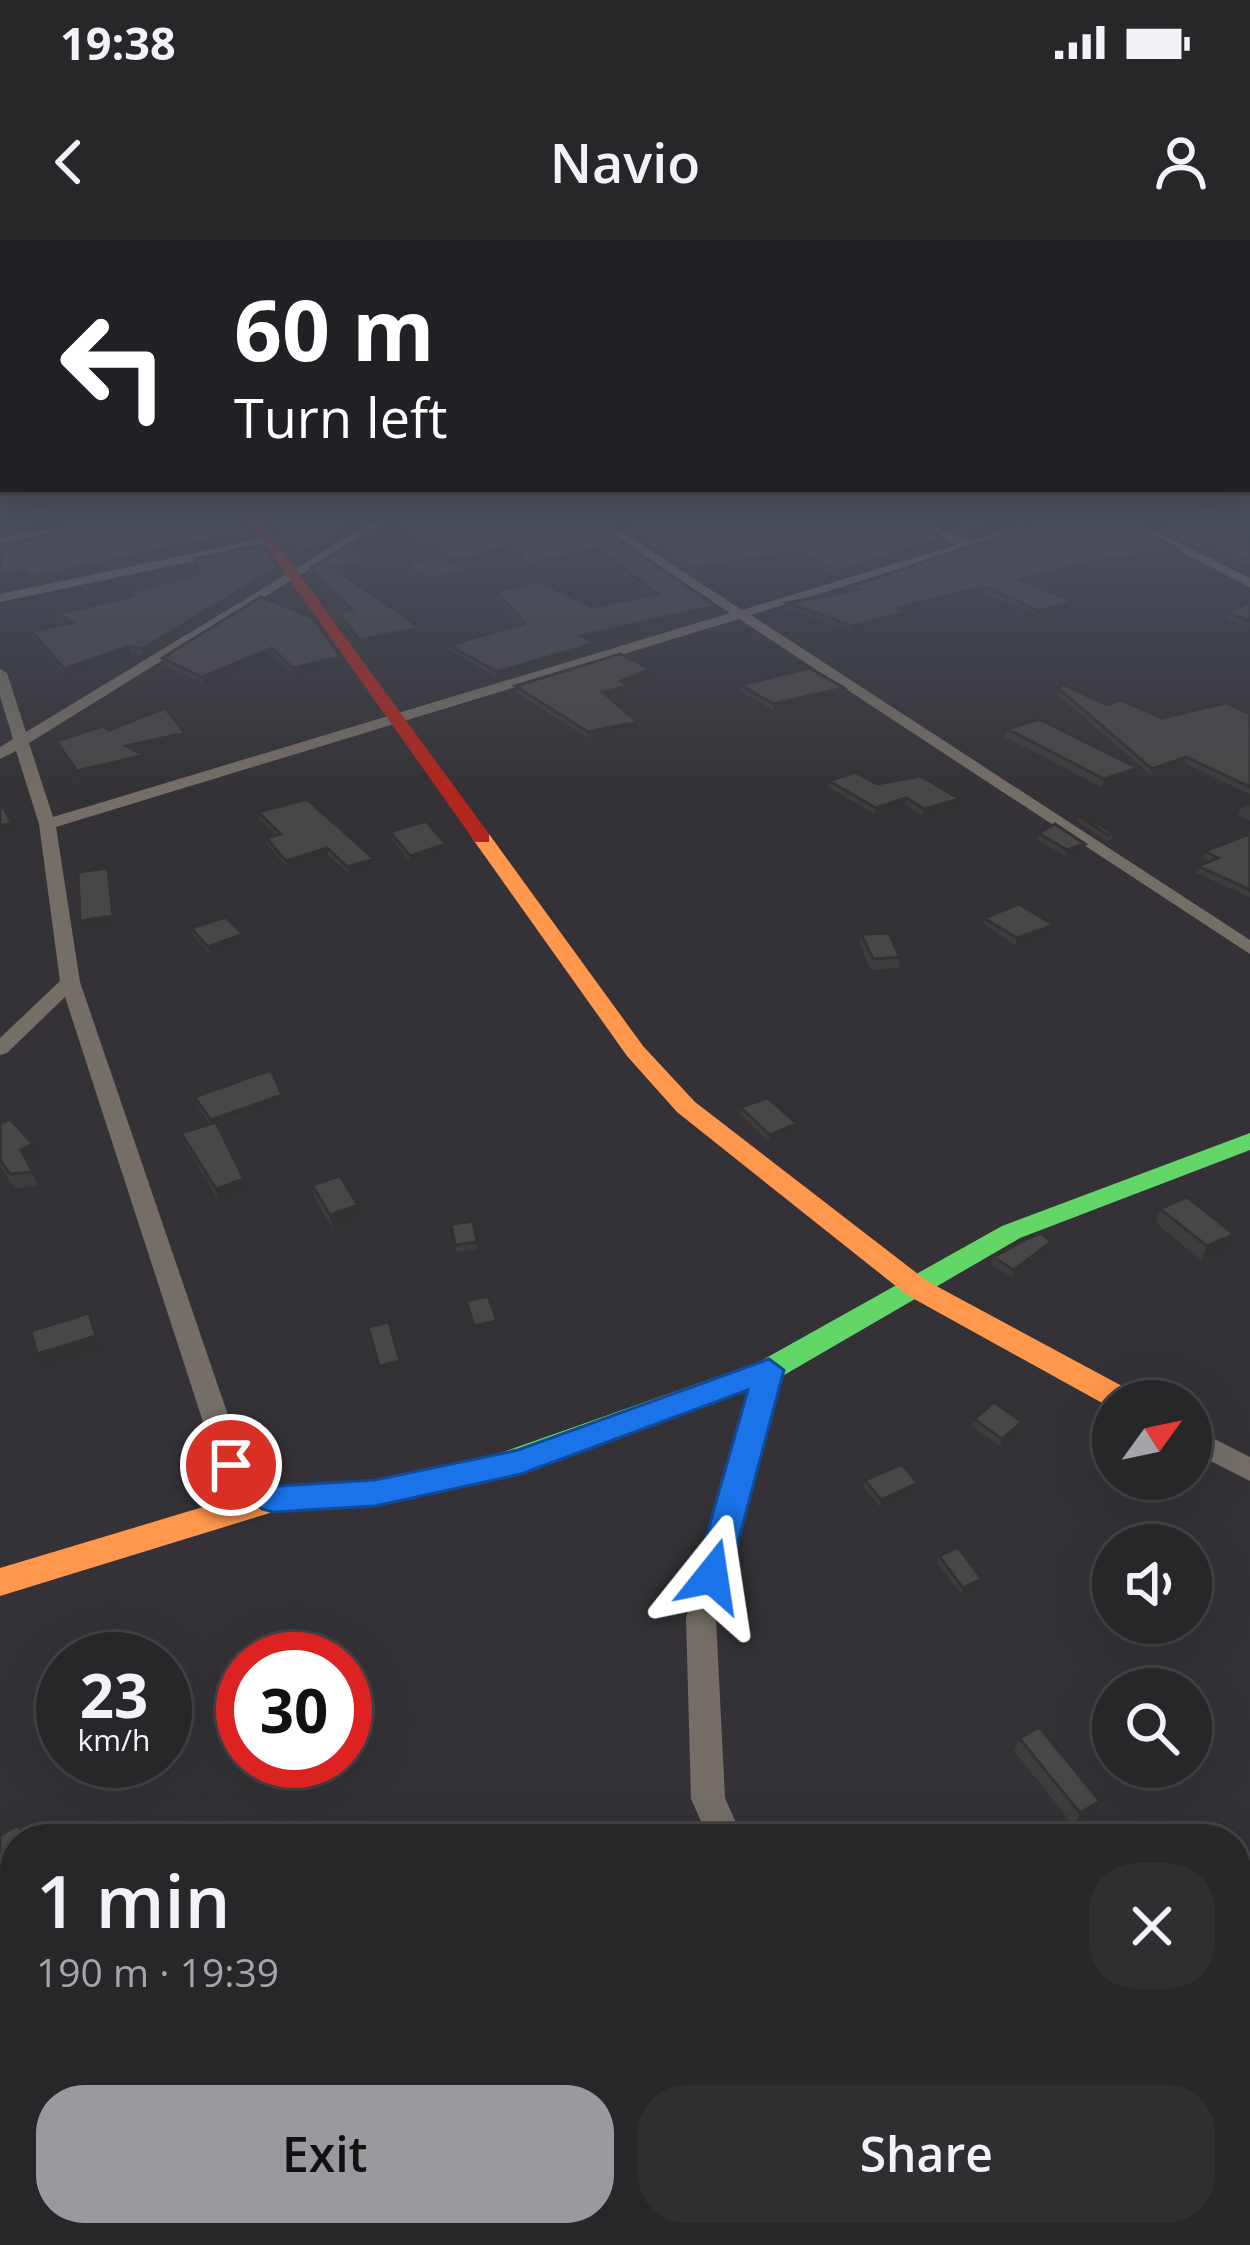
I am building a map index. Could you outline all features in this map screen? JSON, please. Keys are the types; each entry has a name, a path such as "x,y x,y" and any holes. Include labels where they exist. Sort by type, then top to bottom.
{"street":[{"path":"0,754 237,609"},
{"path":"316,609 635,1052 686,1107 917,1288 1092,1384"},
{"path":"737,609 1250,948"},
{"path":"47,824 397,715 768,609"},
{"path":"0,673 47,824 70,982 231,1465 273,1499"},
{"path":"0,733 24,740"},
{"path":"0,1049 70,982"},
{"path":"0,1582 273,1499 375,1493 521,1462 769,1370 1011,1232 1250,1141"},
{"path":"720,1824 709,1799 701,1618 769,1370"},
{"path":"1212,1449 1250,1470"}],"building":[{"path":"80,609 209,609 142,649 130,646 64,669 31,631 72,623 57,614"},
{"path":"242,609 290,609 312,617 341,657 293,668 272,648 202,677 162,658"},
{"path":"392,609 421,628 359,640 339,613"},
{"path":"512,609 704,609 581,636 596,643 497,672 449,645 525,623"},
{"path":"803,609 906,612 853,626"},
{"path":"1250,609 1250,621 1229,613"},
{"path":"620,654 651,669 621,681 628,686 603,692 637,722 588,732 515,686"},
{"path":"809,668 844,688 773,704 741,685"},
{"path":"1062,684 1107,705 1121,700 1162,718 1226,703 1250,714 1250,787 1186,757 1152,769 1059,689"},
{"path":"165,708 185,733 126,746 145,755 77,771 56,741 103,726 109,730"},
{"path":"1039,719 1138,768 1104,779 1007,729"},
{"path":"855,772 877,784 921,776 960,799 924,809 906,798 876,808 829,781"},
{"path":"307,799 374,859 347,867 327,848 286,861 266,838 281,834 258,812"},
{"path":"0,801 12,823 0,826"},
{"path":"1081,815 1114,833 1108,835"},
{"path":"426,821 446,844 410,856 390,832"},
{"path":"1055,824 1085,844 1067,850 1038,833"},
{"path":"1250,834 1250,890 1198,866 1218,858 1205,851"},
{"path":"108,868 113,916 80,921 78,872"},
{"path":"1019,904 1054,925 1017,938 984,918"},
{"path":"226,917 243,934 208,947 191,928"},
{"path":"889,933 900,957 873,959 861,934"},
{"path":"271,1070 282,1095 211,1120 194,1097"},
{"path":"768,1098 797,1124 770,1135 740,1107"},
{"path":"10,1119 33,1144 21,1150 33,1172 10,1174 0,1160 0,1124"},
{"path":"216,1122 244,1179 216,1189 181,1133"},
{"path":"340,1176 358,1205 330,1215 312,1185"},
{"path":"1187,1197 1234,1234 1207,1246 1160,1209"},
{"path":"473,1221 477,1242 455,1245 451,1224"},
{"path":"1041,1233 1051,1242 1014,1270 993,1257 1028,1238"},
{"path":"488,1296 497,1321 474,1326 466,1301"},
{"path":"89,1313 96,1336 37,1354 31,1331"},
{"path":"389,1322 400,1361 379,1366 368,1327"},
{"path":"994,1402 1022,1422 1002,1439 974,1419"},
{"path":"902,1464 918,1483 881,1500 865,1480"},
{"path":"958,1547 982,1579 963,1588 939,1556"},
{"path":"1039,1727 1100,1801 1080,1813 1019,1738"}],"traffic: fast":[{"path":"497,1467 769,1370 1011,1232 1250,1141"}],"traffic: slow":[{"path":"482,838 635,1051 686,1107 917,1288 1092,1384"},
{"path":"0,1582 273,1499 375,1493 497,1467"}],"traffic: jam":[{"path":"317,609 482,838"}],"route":[{"path":"231,1465 273,1499 375,1493 521,1462 769,1370 712,1576"}]}
